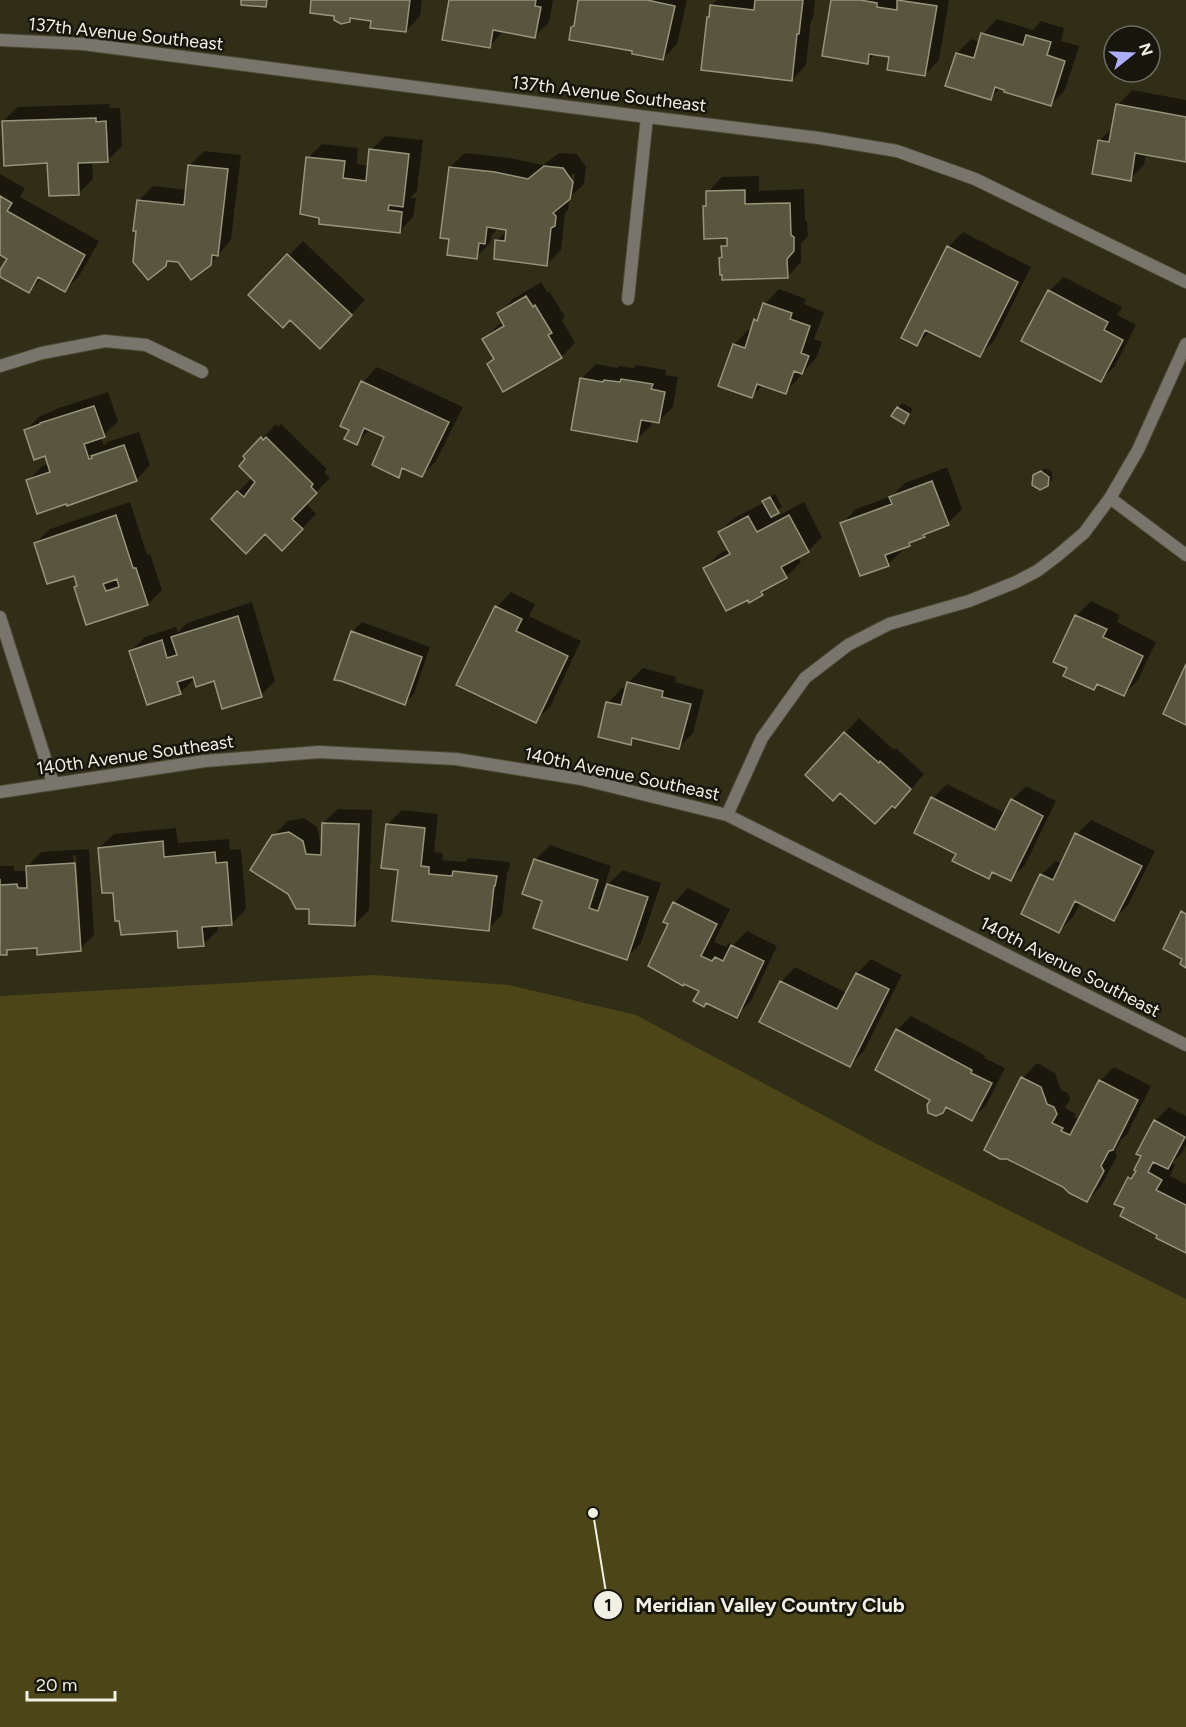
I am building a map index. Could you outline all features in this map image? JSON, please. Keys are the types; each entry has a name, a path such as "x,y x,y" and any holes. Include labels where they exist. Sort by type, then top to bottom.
{"street":[{"name":"137th Avenue Southeast","path":"0,40 83,44 819,138 897,151 975,179 1186,282"},
{"path":"628,299 647,117"},
{"path":"0,366 42,353 105,341 146,345 202,372"},
{"path":"727,815 762,738 805,678 849,645 890,624 993,593 1037,571 1084,533 1110,498 1138,450 1186,344"},
{"path":"1110,498 1186,555"},
{"path":"0,617 53,783"},
{"name":"140th Avenue Southeast","path":"0,792 205,760 319,752 456,759 580,779 727,815 1186,1045"}],"shaded area":[{"path":"374,975 509,985 636,1015 873,1142 1186,1299 1186,1727 0,1727 0,996"}],"building":[{"path":"241,0 267,0 266,7 241,5"},
{"path":"311,0 410,0 406,32 370,28 371,21 350,18 350,22 341,24 334,20 334,16 310,13"},
{"path":"449,0 536,0 535,6 541,7 535,38 493,30 490,48 442,40"},
{"path":"578,0 647,0 675,6 663,60 632,54 632,51 569,40 571,27 574,26"},
{"path":"755,0 803,0 792,81 701,70 710,5 754,10"},
{"path":"831,0 860,0 877,3 877,7 897,10 897,0 937,6 925,76 887,70 889,57 869,54 868,64 822,56"},
{"path":"981,33 1023,45 1026,35 1051,42 1047,55 1065,61 1051,106 1004,92 995,87 991,100 945,86 956,53 974,58"},
{"path":"1116,104 1186,117 1186,162 1135,153 1131,181 1092,174 1098,140 1109,142"},
{"path":"96,118 96,122 106,121 108,162 78,163 79,195 49,196 47,163 4,166 2,121"},
{"path":"369,149 409,154 403,207 389,205 388,210 402,212 400,233 319,224 319,218 300,214 306,157 345,161 343,178 366,181"},
{"path":"188,165 228,169 218,256 212,255 211,265 191,280 178,262 167,261 166,266 148,280 133,262 136,231 133,231 137,200 184,205"},
{"path":"544,166 563,168 573,182 570,199 553,213 556,216 555,226 551,228 547,266 494,259 495,240 505,241 506,230 487,227 485,244 479,243 477,259 447,255 449,239 440,238 449,167 495,172 528,179"},
{"path":"745,190 745,204 790,203 794,251 787,259 788,278 722,280 719,258 722,257 721,246 727,246 727,238 704,239 703,206 706,206 706,191"},
{"path":"0,196 12,203 7,211 85,255 65,292 38,277 29,293 0,277 0,270 7,259 0,255"},
{"path":"947,246 1018,282 980,357 925,330 917,346 901,338"},
{"path":"287,254 352,315 320,349 290,320 283,328 248,295"},
{"path":"1048,290 1108,322 1104,330 1123,340 1101,382 1021,341"},
{"path":"526,296 533,307 535,305 552,333 548,335 562,358 503,392 487,364 494,359 482,339 504,326 497,313"},
{"path":"763,303 792,313 790,319 810,326 801,353 809,356 802,374 794,371 786,394 757,384 752,398 718,386 733,344 745,348 754,319 757,321"},
{"path":"580,378 603,382 604,380 620,382 621,379 653,384 651,389 665,392 659,423 641,420 637,442 571,430"},
{"path":"361,381 449,422 422,477 402,468 399,478 372,465 384,437 364,428 357,445 344,439 349,430 340,426"},
{"path":"94,406 105,437 84,444 89,459 92,458 91,456 124,445 137,481 67,506 66,504 37,514 26,480 50,472 45,456 34,460 24,430"},
{"path":"897,407 909,414 904,424 891,416"},
{"path":"261,437 263,440 266,437 313,484 311,487 317,493 292,519 303,529 282,551 265,534 246,554 211,519 237,491 244,497 255,482 239,466 245,459 243,456"},
{"path":"1041,471 1049,477 1048,486 1040,490 1032,485 1033,475"},
{"path":"932,481 949,525 923,535 925,537 909,543 910,546 885,555 889,566 860,576 840,523 892,504 889,497"},
{"path":"770,497 779,513 771,517 762,501"},
{"path":"116,515 148,605 86,625 74,587 77,586 74,576 47,584 34,543","holes":["117,579 119,587 106,591 103,584"]},
{"path":"789,515 809,552 781,567 787,578 761,592 763,595 749,603 748,600 726,611 703,568 730,554 718,532 748,516 757,532"},
{"path":"495,606 522,619 516,631 568,656 536,723 456,685"},
{"path":"1075,615 1107,629 1103,637 1143,656 1124,696 1097,684 1094,690 1063,676 1067,668 1053,662"},
{"path":"238,616 262,697 222,709 214,681 196,687 193,677 177,682 181,694 147,705 129,651 162,640 167,658 177,655 171,637"},
{"path":"351,631 422,657 405,705 334,680"},
{"path":"1186,664 1186,725 1163,714"},
{"path":"627,682 663,691 662,697 691,704 679,749 632,738 631,745 598,737 606,702 621,705"},
{"path":"844,732 911,789 895,808 892,806 875,824 840,793 833,801 805,775"},
{"path":"931,797 995,830 1011,799 1043,816 1011,881 992,872 989,879 952,861 956,854 914,833"},
{"path":"322,823 359,824 355,926 309,924 309,909 296,909 288,894 250,870 272,835 289,832 303,841 306,854 321,855"},
{"path":"386,824 425,828 421,866 429,867 429,874 452,876 453,871 497,876 489,931 392,921 398,870 381,868"},
{"path":"1075,833 1142,866 1114,921 1075,901 1059,933 1021,914 1040,874 1053,880"},
{"path":"163,841 164,857 215,852 216,863 227,862 232,925 202,927 204,946 178,948 177,931 121,935 119,921 115,921 113,893 102,893 98,848"},
{"path":"534,859 598,880 589,908 598,911 607,884 648,897 627,960 533,928 542,901 522,894"},
{"path":"75,863 81,951 37,955 37,948 7,950 7,955 0,955 0,885 17,884 18,888 27,888 26,866"},
{"path":"673,902 717,924 701,956 712,961 715,957 723,961 731,945 764,961 737,1018 706,1003 704,1007 693,1001 699,991 684,984 683,986 648,966 668,924 663,922"},
{"path":"1181,911 1186,914 1186,968 1180,964 1182,959 1163,949"},
{"path":"856,973 889,989 850,1067 759,1022 780,981 837,1009"},
{"path":"896,1029 992,1083 972,1121 946,1107 943,1113 936,1116 928,1113 927,1105 930,1100 875,1070"},
{"path":"1021,1077 1041,1087 1047,1104 1054,1107 1057,1114 1052,1123 1063,1128 1061,1131 1070,1135 1099,1080 1138,1100 1113,1150 1109,1151 1101,1166 1104,1171 1087,1202 1069,1193 1063,1187 984,1150"},
{"path":"1154,1120 1185,1137 1168,1169 1153,1162 1148,1172 1162,1180 1156,1190 1186,1205 1186,1253 1120,1216 1124,1208 1114,1204 1128,1177 1131,1179 1136,1171 1134,1170 1141,1156 1136,1154"}],"place":[{"name":"Meridian Valley Country Club","path":"593,1513"}]}
